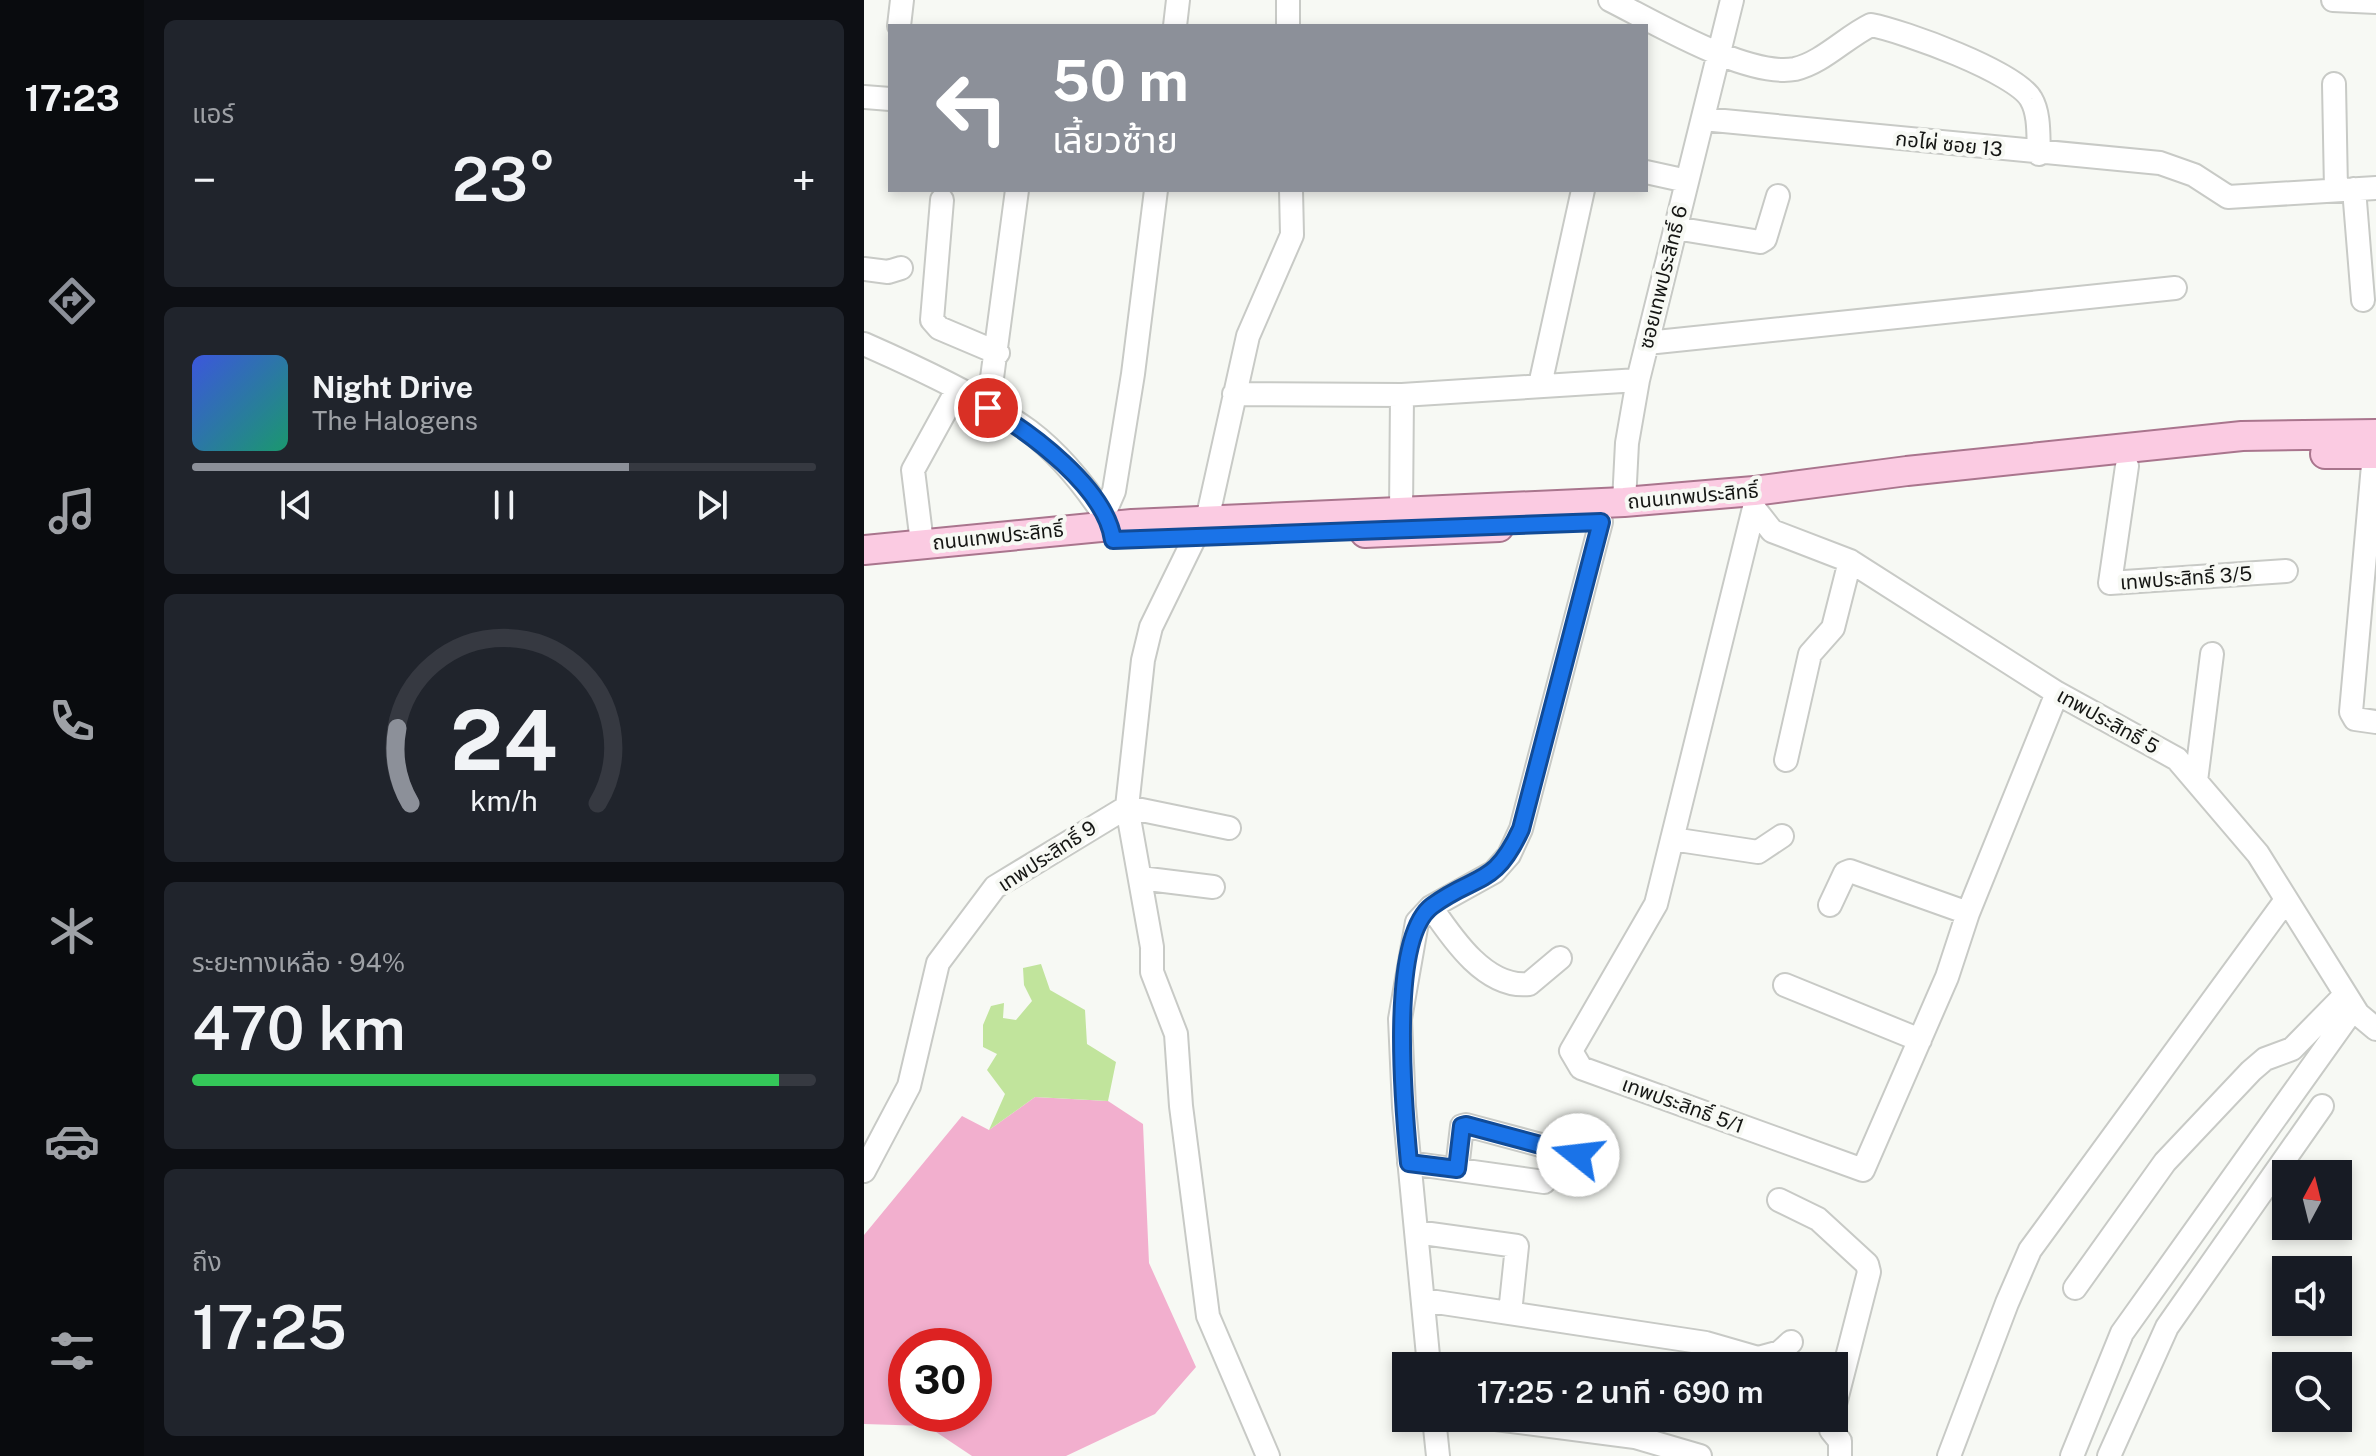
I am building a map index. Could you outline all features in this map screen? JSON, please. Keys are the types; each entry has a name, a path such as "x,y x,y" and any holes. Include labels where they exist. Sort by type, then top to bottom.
{"main road":[{"name":"ถนนเทพประสิทธิ์","path":"1201,528 1754,491 1907,471 2242,436 2375,447"},
{"name":"ถนนเทพประสิทธิ์","path":"864,550 1109,526 1404,532 1601,522 2247,454 2375,447"},
{"path":"1601,522 1624,502"},
{"name":"ถนนเทพประสิทธิ์","path":"864,566 1109,526"}],"street":[{"path":"899,24 902,0"},
{"path":"1175,24 1178,0"},
{"path":"1288,0 1288,24"},
{"path":"1610,0 1719,56 1782,69 1797,68 1862,29 1879,26 1920,40 2023,88 2035,107 2039,154"},
{"name":"ซอยเทพประสิทธิ์ 6","path":"1624,502 1627,443 1638,380 1732,0"},
{"path":"2333,0 2376,2"},
{"path":"2334,84 2355,189 2363,300"},
{"path":"864,97 888,99"},
{"name":"กอไผ่ ซอย 13","path":"1703,119 2039,154 2160,163 2194,175 2228,197 2355,189"},
{"path":"1648,172 1687,181"},
{"path":"988,408 998,353 1017,192"},
{"path":"1109,526 1133,374 1156,192"},
{"path":"1268,1456 1208,1316 1181,1106 1176,1034 1152,972 1152,947 1127,807 1145,649 1151,627 1201,528 1248,336 1292,235 1291,192"},
{"path":"1540,385 1583,192"},
{"path":"1675,228 1760,242 1765,239 1778,196"},
{"path":"942,200 932,320 939,328 998,353"},
{"path":"864,269 888,272 901,268"},
{"path":"1647,343 2175,288"},
{"path":"864,344 957,390 1029,431 1083,485 1109,526"},
{"path":"1234,394 1402,395 1638,380"},
{"path":"922,543 913,470 957,390"},
{"path":"1401,513 1402,395"},
{"path":"2375,447 2351,712 2355,719 2376,722"},
{"name":"เทพประสิทธิ์ 3/5","path":"2127,466 2110,583 2286,571"},
{"name":"เทพประสิทธิ์ 5","path":"1754,508 1772,531 1850,561 2057,693 2177,759 2258,854 2349,1001 2376,1029"},
{"name":"เทพประสิทธิ์ 5/1","path":"1754,508 1656,904 1571,1051 1581,1068 1863,1170 1947,977 1968,913 2057,693"},
{"path":"1428,1352 1409,1163 1400,1019 1417,922 1431,907 1494,872 1509,855 1521,829 1601,522"},
{"path":"1786,760 1810,654 1833,628 1850,561"},
{"path":"2196,781 2212,654"},
{"path":"1127,807 1229,828"},
{"name":"เทพประสิทธิ์ 9","path":"864,1171 871,1140 909,1086 938,963 995,887 1127,807"},
{"path":"1672,839 1758,852 1772,846 1782,836"},
{"path":"1830,905 1845,873 1850,871 1968,913"},
{"path":"1140,878 1213,887"},
{"path":"1949,1456 2030,1250 2286,900"},
{"path":"1431,907 1475,962 1501,979 1529,984 1560,958"},
{"path":"1785,985 1920,1040"},
{"path":"2075,1288 2165,1162 2251,1071 2265,1059 2292,1049 2349,1001"},
{"path":"2072,1456 2122,1333 2349,1001"},
{"path":"2109,1456 2167,1327 2322,1106"},
{"path":"1457,1169 1462,1126 1466,1125 1578,1155"},
{"path":"1409,1163 1544,1182"},
{"path":"1779,1200 1818,1219 1867,1264 1869,1272 1848,1354"},
{"path":"1416,1232 1517,1246 1510,1313"},
{"path":"1423,1300 1706,1343 1758,1358 1780,1352 1791,1342"},
{"path":"1435,1432 1438,1456"},
{"path":"1596,1432 1635,1437 1700,1456"},
{"path":"1833,1432 1840,1441 1840,1456"}],"shaded area":[{"path":"1041,964 1050,990 1085,1010 1087,1044 1116,1062 1108,1101 1035,1097 989,1130 1005,1094 987,1070 997,1054 983,1047 983,1025 991,1006 1004,1003 1003,1018 1016,1020 1032,1001 1024,985 1023,968"},
{"path":"1035,1097 1108,1101 1143,1124 1149,1263 1196,1367 1155,1414 1066,1456 972,1456 936,1432 992,1432 992,1328 888,1328 888,1425 864,1424 864,1235 962,1116 989,1130"}],"route":[{"path":"988,408 1029,431 1083,485 1111,525 1113,540 1404,532 1601,522 1521,829 1509,855 1494,872 1431,907 1417,922 1400,1019 1409,1163 1457,1169 1462,1126 1466,1125 1578,1155"}]}
